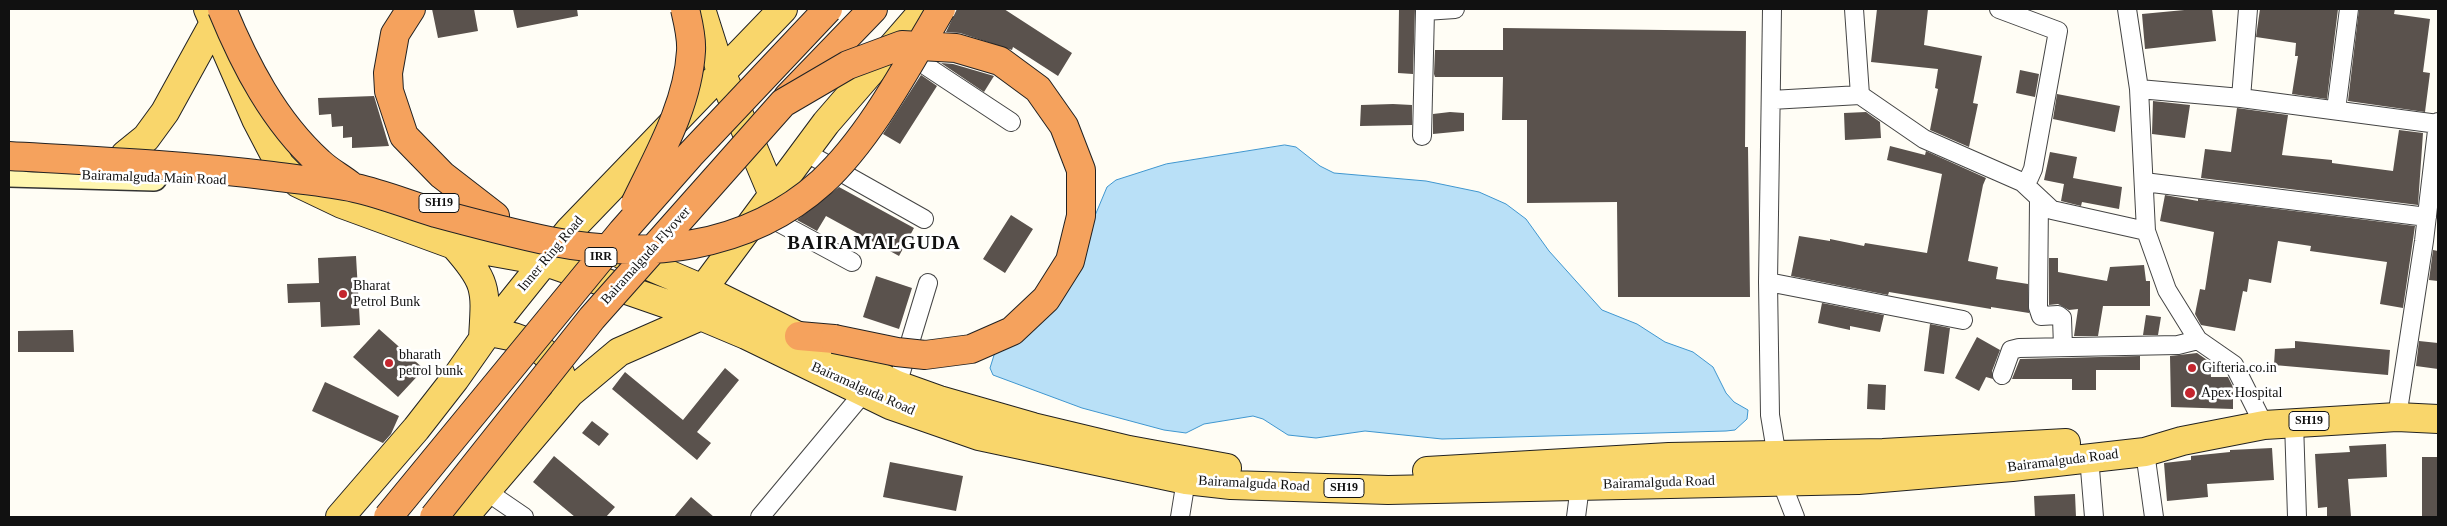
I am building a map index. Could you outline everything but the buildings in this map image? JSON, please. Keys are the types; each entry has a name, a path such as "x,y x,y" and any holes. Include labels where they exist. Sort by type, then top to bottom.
{"highway":[{"path":"411,9 395,34 388,73 389,91 404,136 442,175 495,216"},
{"path":"622,232 676,114 687,79 691,50 685,9"},
{"name":"IRR","path":"388,517 622,232 690,155 828,9"},
{"name":"Bairamalguda Flyover","path":"434,517 592,318 783,103 874,9"},
{"path":"9,156 225,170 356,188 447,215 549,241 591,248 642,251 692,245 737,233 784,211 822,182 856,143 904,72 941,9"},
{"path":"220,12 260,87 292,134 320,163 356,188"},
{"path":"783,103 848,64 902,44 956,48 1000,61 1038,89 1064,126 1081,170 1081,216 1070,261 1046,299 1012,331 971,349 925,355 897,352 834,339 799,336"}],"main road":[{"path":"702,9 721,72 767,204"},
{"name":"Inner Ring Road","path":"340,517 438,400 485,335 569,231 783,9"},
{"path":"703,289 826,123 892,44 925,9"},
{"name":"SH19","path":"220,12 293,128 325,162 359,180 466,210 569,231"},
{"path":"125,155 146,138 159,120 220,12"},
{"path":"220,12 256,119 289,174"},
{"path":"9,148 125,155 289,174 325,162"},
{"name":"Bairamalguda Main Road","path":"9,174 289,174"},
{"name":"SH19","path":"289,174 342,204 454,245 543,261"},
{"name":"Bairamalguda Road","path":"569,231 703,289 897,385 1061,443 1186,480 1232,485 1388,490 1580,486 1670,470"},
{"path":"454,245 476,270 485,295 485,335 519,337 550,357 560,372 564,384 564,399"},
{"name":"Bairamalguda Road","path":"543,261 701,316 890,404 979,436 1129,450 1236,469 1289,474 1779,468 1883,453 1998,448 2143,434 2182,441"},
{"path":"464,517 564,399 619,352 701,316"},
{"name":"Bairamalguda Road","path":"1779,468 1867,479 2012,467 2145,452 2182,441 2264,425 2397,417 2438,419"}],"street":[{"path":"1422,136 1424,10 1455,9"},
{"path":"1772,9 1768,282 1770,415 1779,468 1795,517"},
{"path":"1854,9 1860,94"},
{"path":"1999,9 2058,31 2033,169 2029,178 2022,182"},
{"path":"2127,9 2138,89 2146,231 2167,290 2198,340 2234,365 2264,425"},
{"path":"2241,98 2248,9"},
{"path":"2336,110 2349,9"},
{"path":"892,44 1011,122"},
{"path":"2138,89 2241,98 2438,123 2427,217 2397,417"},
{"path":"1771,100 1860,94 1924,139 2022,182 2052,210 2146,231"},
{"path":"805,152 924,220"},
{"path":"2144,182 2427,217"},
{"path":"2039,199 2039,313 2042,316 2058,315 2062,318 2064,347"},
{"path":"767,204 852,262"},
{"path":"1768,282 1963,320"},
{"path":"897,385 928,283"},
{"path":"2002,375 2011,350 2019,348 2178,345 2198,340"},
{"path":"760,517 865,391"},
{"path":"2294,422 2297,517"},
{"path":"2145,452 2154,517"},
{"path":"2090,457 2094,517"},
{"path":"1180,517 1186,480"},
{"path":"1576,517 1580,486"},
{"path":"486,491 524,517"}],"water":[{"path":"1285,145 1296,147 1320,166 1334,173 1426,181 1479,192 1506,204 1526,219 1549,251 1602,310 1637,324 1665,342 1693,352 1713,367 1726,393 1734,402 1748,410 1747,419 1735,430 1726,431 1442,439 1365,431 1316,438 1288,435 1263,419 1253,416 1204,424 1186,433 1164,430 1082,408 993,375 990,368 995,352 1094,218 1107,187 1116,180 1166,164"}],"place":[{"name":"Bharat Petrol Bunk","path":"343,294"},
{"name":"bharath petrol bunk","path":"389,363"},
{"name":"Gifteria.co.in","path":"2192,368"},
{"name":"Apex Hospital","path":"2190,393"}],"district":[{"name":"BAIRAMALGUDA","path":"874,244"}]}
